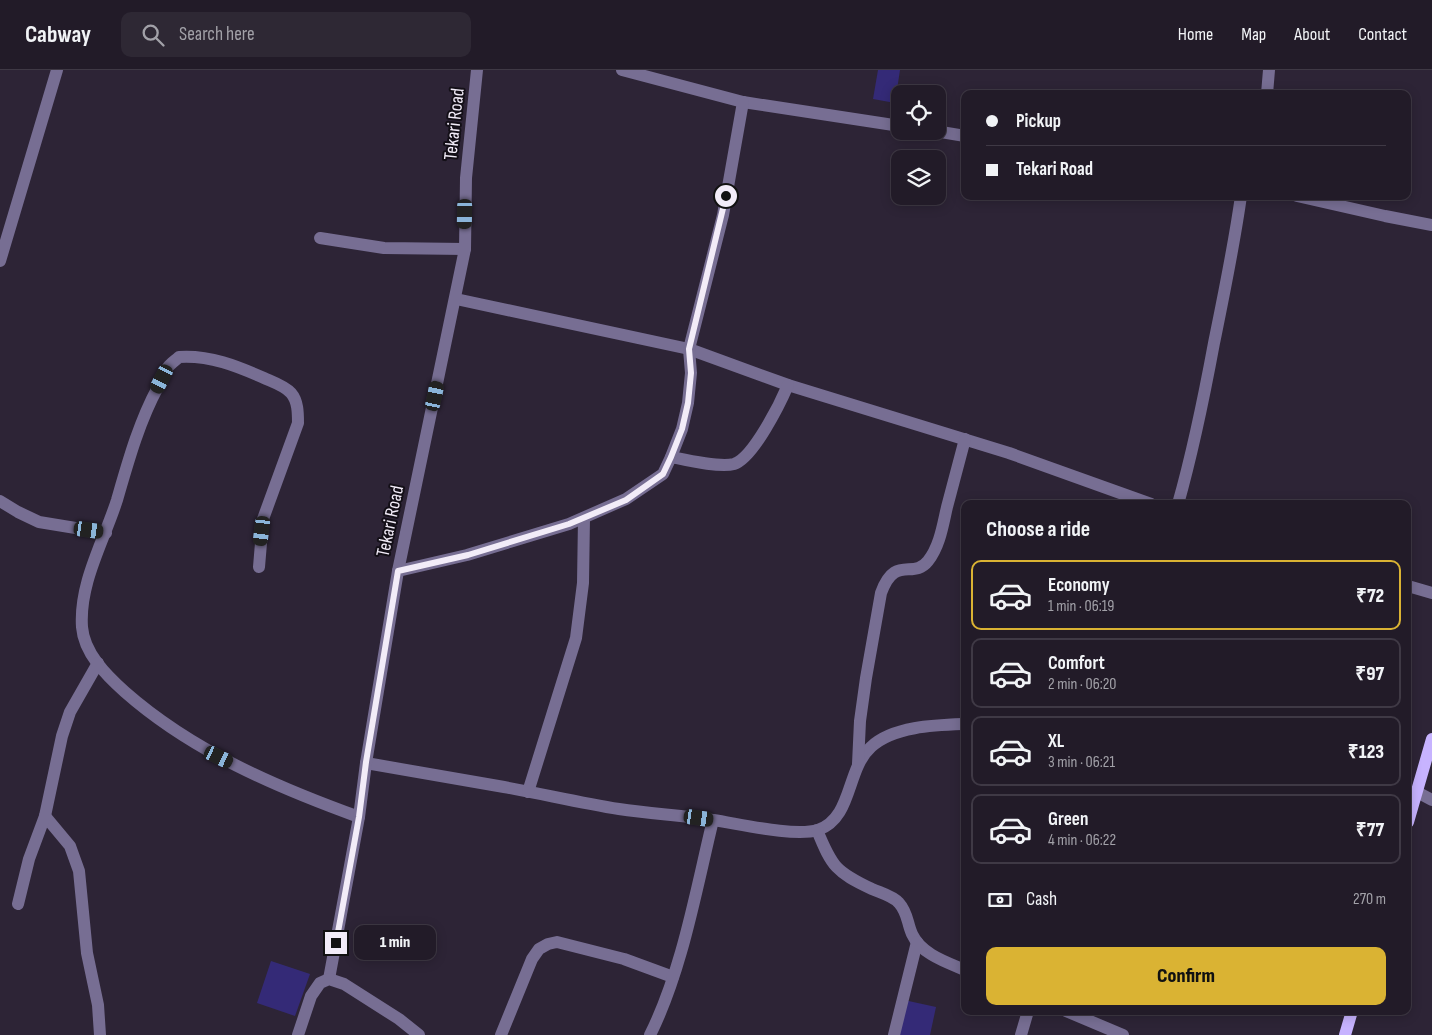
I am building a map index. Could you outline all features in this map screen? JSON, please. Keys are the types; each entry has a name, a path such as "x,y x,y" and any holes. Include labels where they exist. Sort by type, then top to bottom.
{"main road":[{"path":"1411,812 1432,739"},
{"path":"1345,1035 1351,1015"}],"street":[{"path":"0,261 57,70"},
{"name":"Tekari Road","path":"329,979 359,817 366,762 398,571 465,249 466,178 477,70"},
{"path":"622,70 743,102 891,125"},
{"path":"1267,90 1269,70"},
{"path":"398,571 468,555 569,524 626,500 663,474 682,429 688,403 691,373 689,349 723,215 743,102"},
{"path":"946,133 961,135"},
{"path":"1179,500 1189,467 1203,402 1234,245 1240,200"},
{"path":"1315,200 1432,225"},
{"path":"320,238 384,248 465,249"},
{"path":"456,299 689,349 788,385 1009,453 1140,500"},
{"path":"259,568 263,519 298,423 298,407 292,394 283,387 234,365 194,356 179,356 168,367 145,415 106,533 93,565 83,600 82,628 88,650 107,676 136,702 193,743 314,801 359,817"},
{"path":"671,457 720,465 732,465 741,460 778,410 788,385"},
{"path":"858,764 860,721 881,592 891,573 915,568 927,563 940,534 965,439"},
{"path":"0,501 39,522 106,533"},
{"path":"528,792 576,638 583,583 584,518"},
{"path":"1411,587 1432,593"},
{"path":"18,904 29,860 45,816 62,736 70,712 98,663"},
{"path":"366,762 621,810 713,820 774,830 817,830 830,824 840,813 858,764 871,746 888,736 918,728 961,724"},
{"path":"1417,792 1432,800"},
{"path":"45,816 70,846 79,871 87,952 98,1005 100,1035"},
{"path":"650,1035 664,1006 673,977 713,820"},
{"path":"817,830 833,865 842,873 898,902 905,911 917,942 933,956 961,968"},
{"path":"501,1035 532,959 540,949 548,944 557,942 597,951 673,977"},
{"path":"894,1035 917,942"},
{"path":"298,1035 312,996 320,982 329,979 344,984 399,1019 419,1035"},
{"path":"1021,1035 1027,1015"},
{"path":"1076,1015 1123,1035"}],"building":[{"path":"878,70 900,70 898,85 891,85 891,102 873,99"},
{"path":"271,961 310,974 295,1016 257,1003"},
{"path":"904,1000 936,1007 930,1035 897,1035"}],"route":[{"path":"336,943 359,817 366,762 398,571 468,555 569,524 626,500 663,474 682,429 688,403 691,373 689,349 723,215 726,196"}]}
